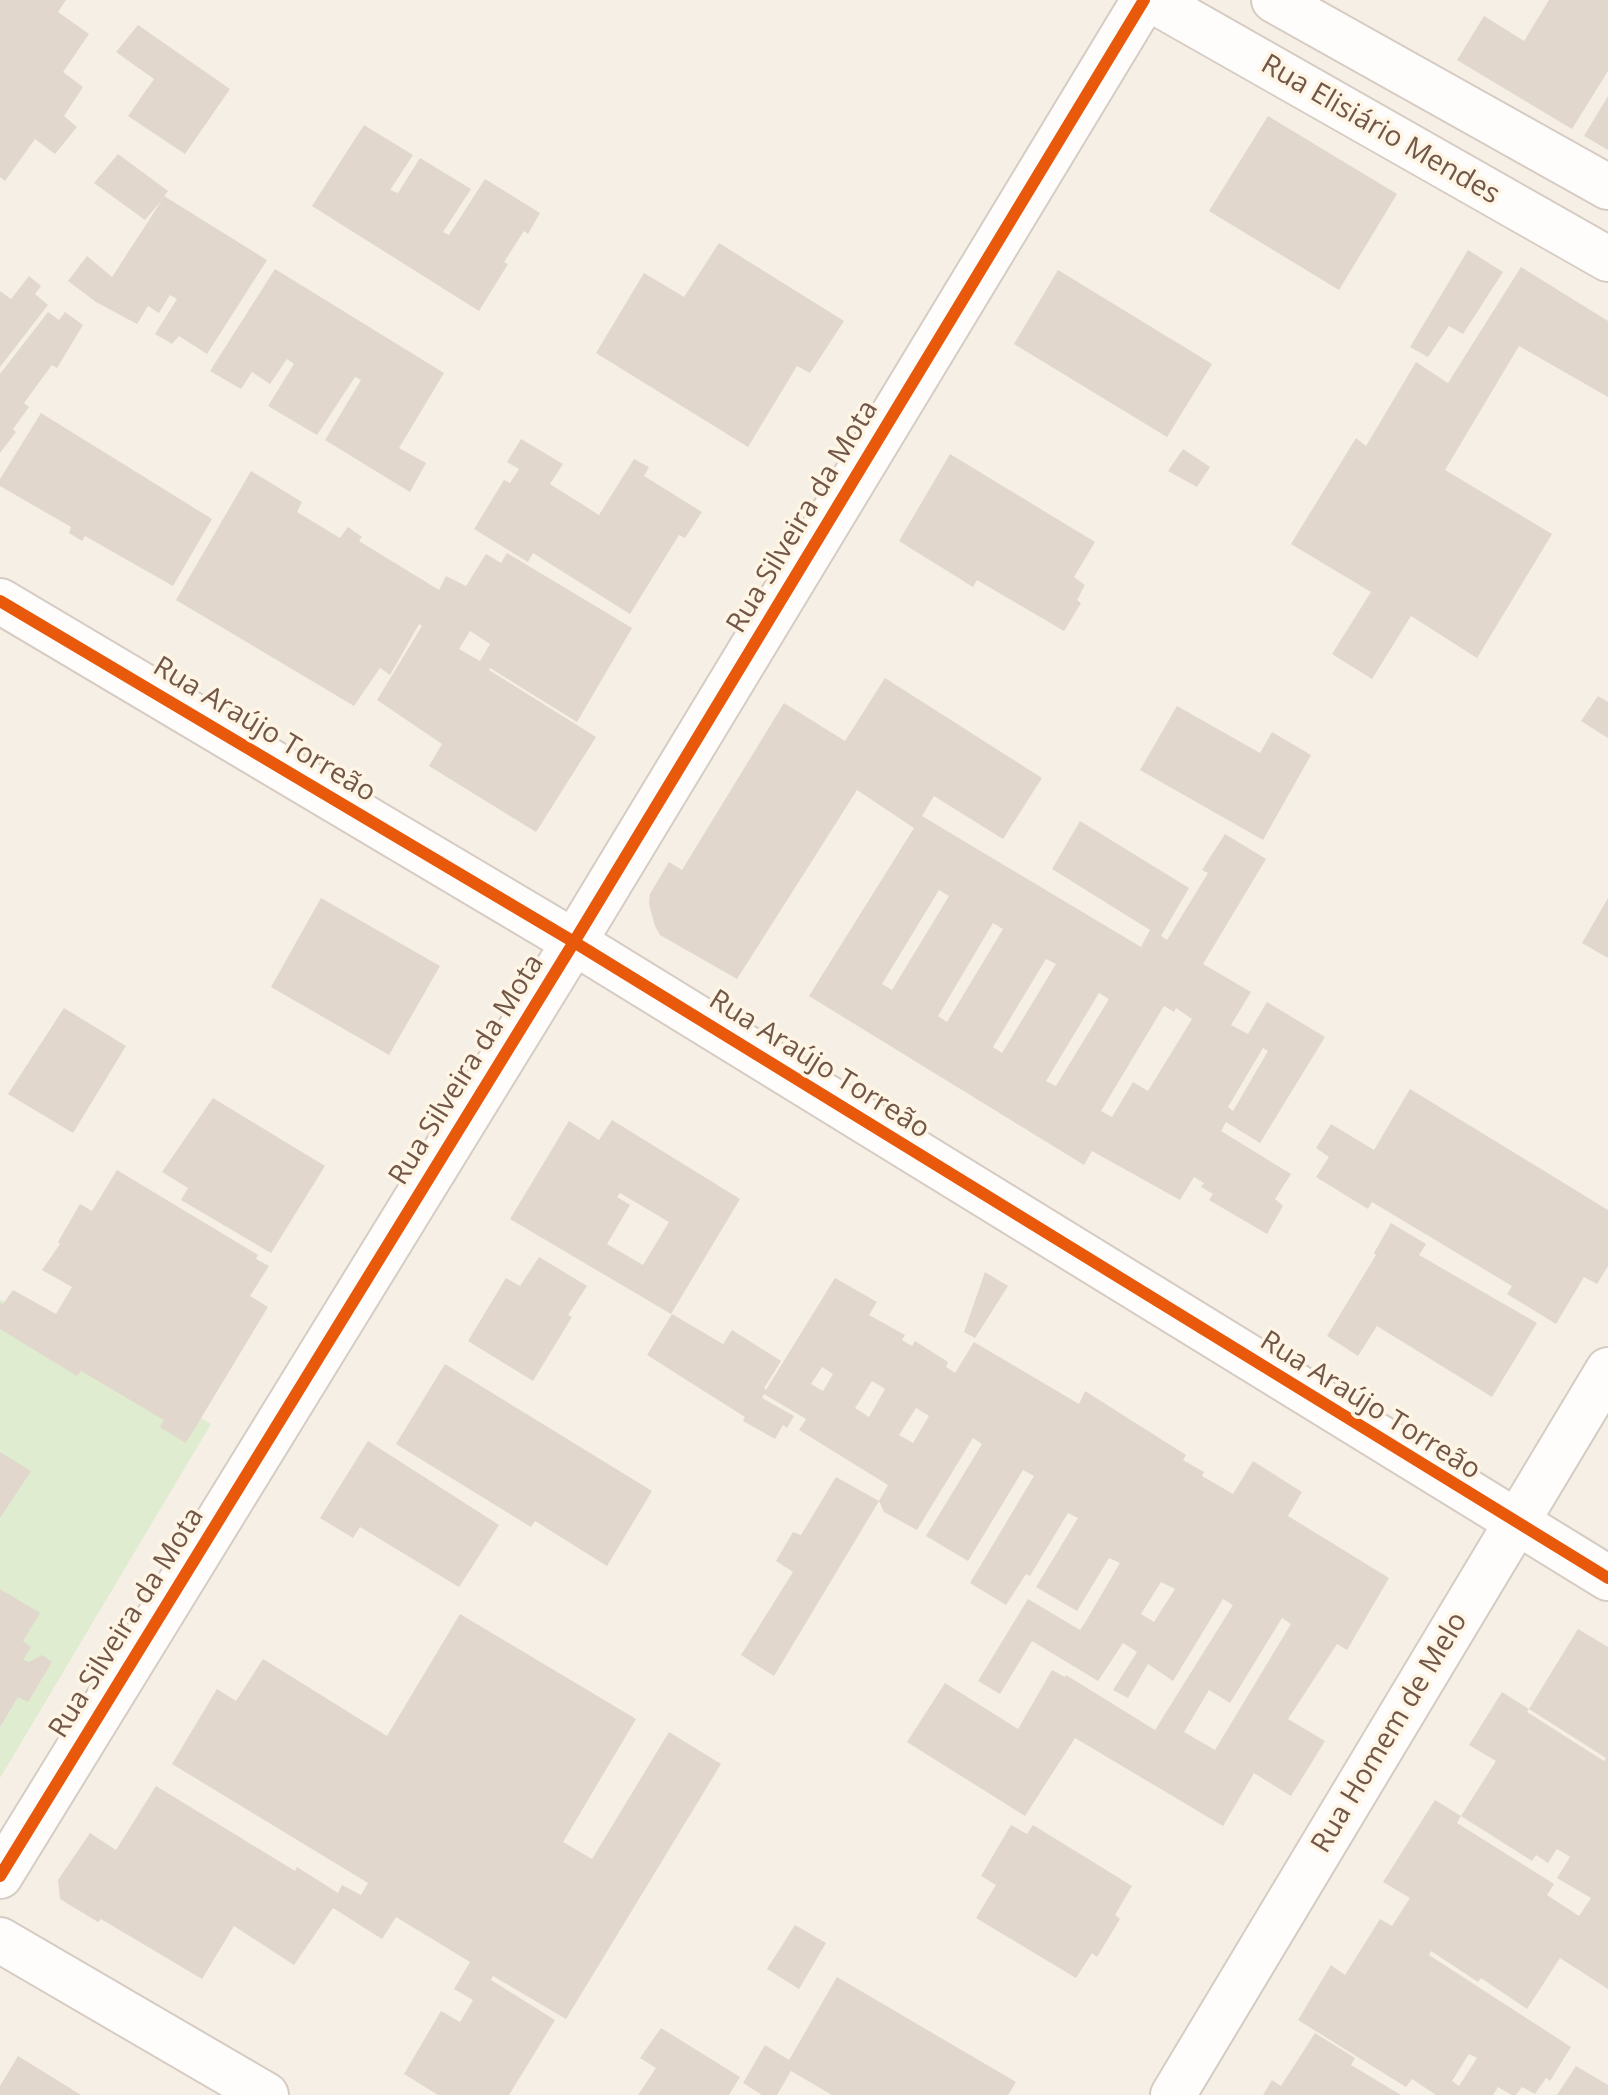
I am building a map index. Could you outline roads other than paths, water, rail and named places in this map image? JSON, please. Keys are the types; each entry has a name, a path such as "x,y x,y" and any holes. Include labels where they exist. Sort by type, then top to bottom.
{"street":[{"name":"Rua Silveira da Mota","path":"0,1876 574,942 1144,0"},
{"name":"Rua Elisiário Mendes","path":"1152,0 1608,259"},
{"path":"1274,0 1608,187"},
{"name":"Rua Araújo Torreão","path":"0,601 574,942 1608,1578"},
{"name":"Rua Homem de Melo","path":"1173,2095 1608,1370"},
{"path":"0,1940 266,2095"}]}
